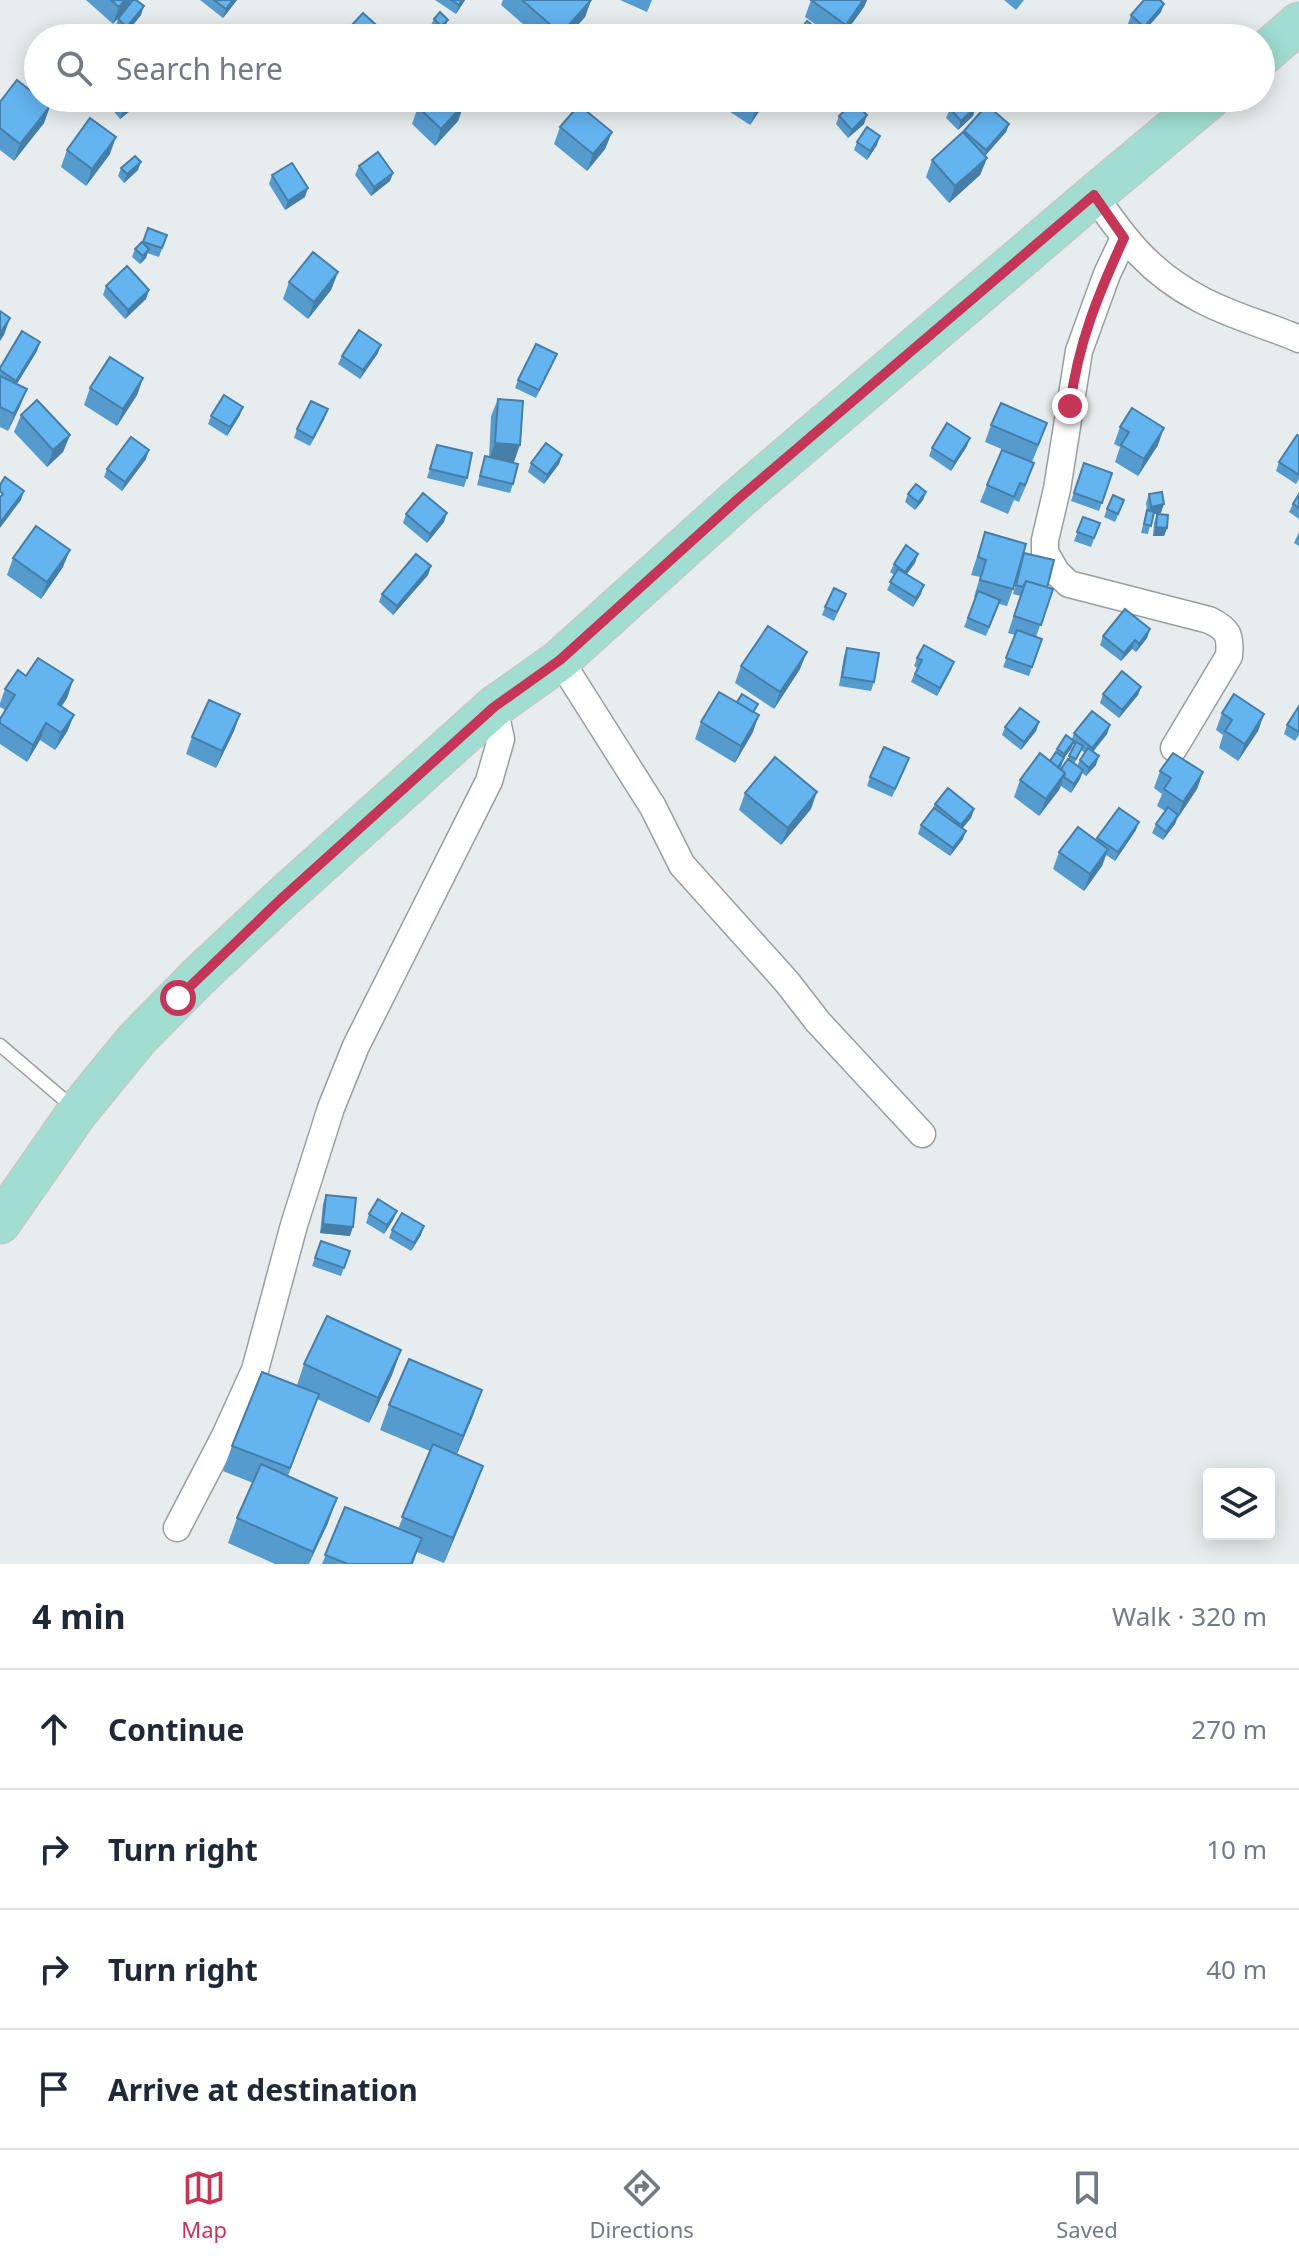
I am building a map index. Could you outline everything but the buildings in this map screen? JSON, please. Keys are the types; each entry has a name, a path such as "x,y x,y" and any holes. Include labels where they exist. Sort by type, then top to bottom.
{"main road":[{"path":"1275,44 1299,23"},
{"path":"0,1223 78,1111 137,1039 198,977 359,827 494,707 560,660 738,499 1193,112"}],"street":[{"path":"1094,195 1124,238 1156,271 1200,299 1299,339"},
{"path":"1124,238 1107,274 1079,351 1045,553 1057,573 1069,584 1209,620 1222,627 1231,640 1229,656 1174,748"},
{"path":"560,660 653,807 682,865 787,982 818,1022 922,1134"},
{"path":"177,1528 255,1370 294,1225 331,1108 356,1046 489,781 501,739 494,707"}],"lane":[{"path":"0,1045 78,1111"}],"route":[{"path":"178,998 359,827 494,707 560,660 738,499 1094,195 1124,238 1107,274 1079,351 1070,406"}]}
